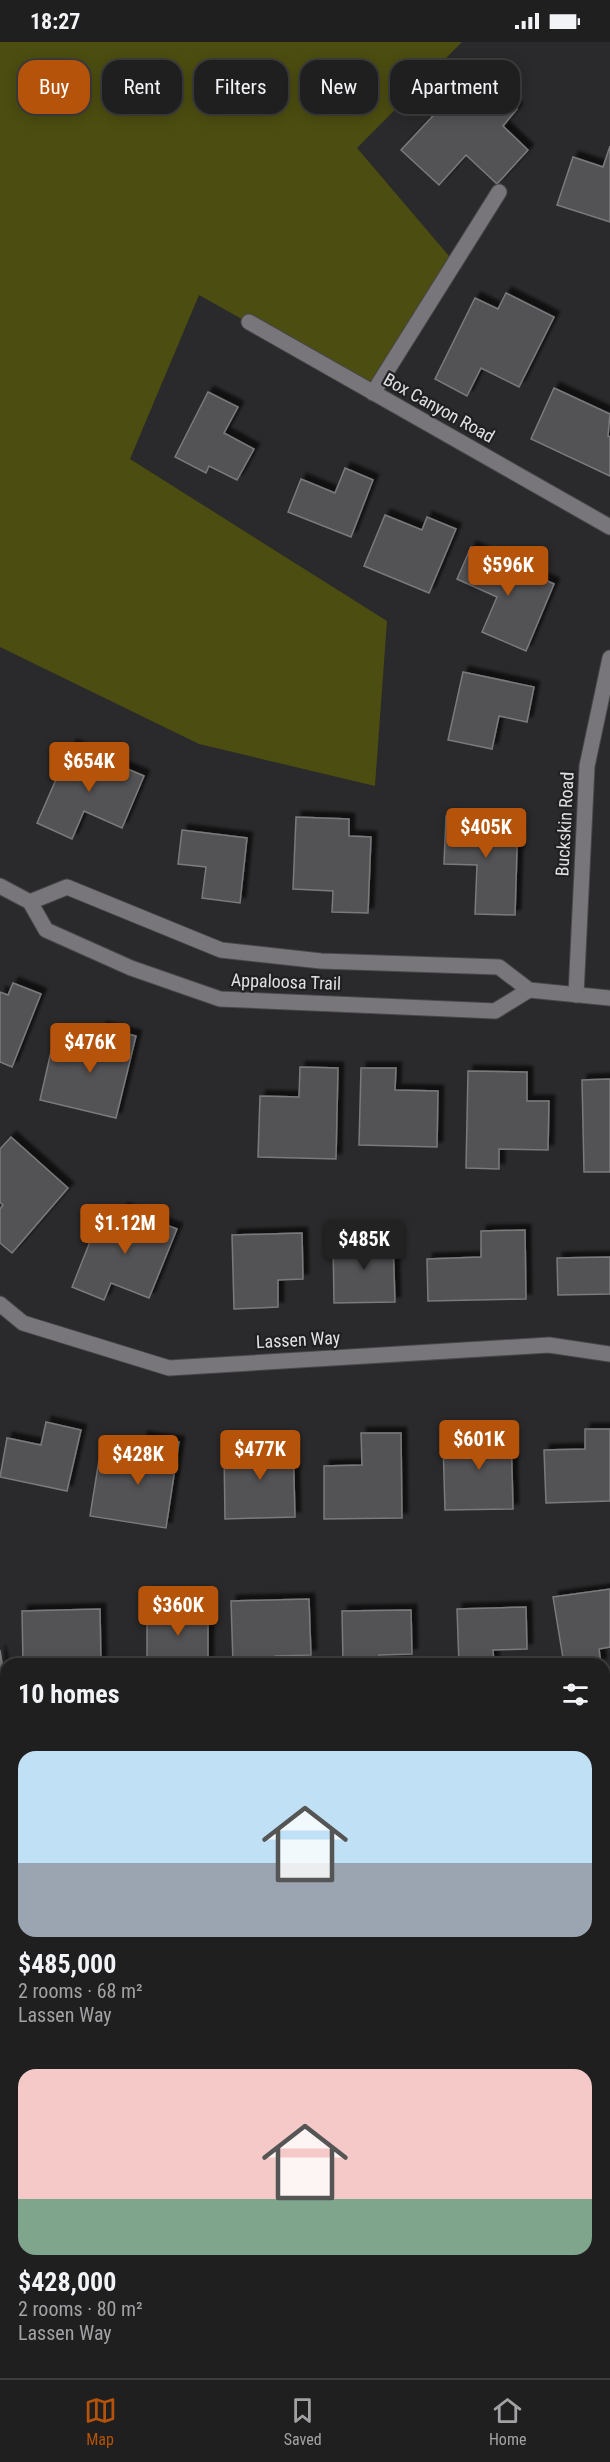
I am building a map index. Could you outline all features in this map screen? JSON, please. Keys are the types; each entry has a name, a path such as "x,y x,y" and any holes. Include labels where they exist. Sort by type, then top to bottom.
{"street":[{"path":"373,393 499,192"},
{"name":"Box Canyon Road","path":"249,322 610,527"},
{"name":"Buckskin Road","path":"576,995 587,766 610,658"},
{"path":"0,886 30,902"},
{"name":"Appaloosa Trail","path":"67,887 221,950 321,961 499,967 528,990 495,1011 220,999 131,968 46,930 30,902 67,887"},
{"path":"528,990 610,998"},
{"name":"Lassen Way","path":"0,1304 23,1323 169,1368 549,1345 610,1354"}],"shaded area":[{"path":"0,42 462,42 444,60 390,60 391,114 357,148 455,263 373,393 199,295 130,459 387,621 375,786 199,744 0,647"}],"building":[{"path":"435,114 513,114 503,126 528,150 497,184 466,155 439,185 401,150"},
{"path":"610,146 610,222 557,205 573,157 603,167"},
{"path":"506,293 554,317 519,387 481,368 467,396 435,379 475,298 498,309"},
{"path":"554,388 610,414 608,436 610,437 610,476 531,439"},
{"path":"208,392 238,407 224,433 254,449 237,480 209,466 206,473 175,457"},
{"path":"345,468 373,480 351,537 288,512 301,479 335,493"},
{"path":"385,515 422,530 427,517 456,529 429,593 364,566"},
{"path":"471,547 554,584 526,651 482,632 497,597 457,579"},
{"path":"463,672 534,687 527,722 499,716 492,749 448,740"},
{"path":"71,745 144,776 122,828 84,811 72,839 37,823"},
{"path":"446,816 518,818 515,915 475,914 477,865 444,864"},
{"path":"296,817 349,819 349,836 371,837 368,913 332,912 333,891 293,889"},
{"path":"182,830 247,838 240,903 202,898 206,867 178,864"},
{"path":"13,983 41,994 12,1067 0,1062 0,992 8,995"},
{"path":"101,1027 136,1036 116,1118 40,1100 53,1043 95,1053"},
{"path":"300,1067 338,1068 336,1159 258,1157 260,1096 299,1097"},
{"path":"361,1068 396,1068 395,1090 438,1091 437,1147 359,1145"},
{"path":"468,1071 527,1072 527,1101 549,1101 548,1150 499,1149 499,1169 466,1168"},
{"path":"610,1079 610,1172 584,1172 582,1080"},
{"path":"11,1137 68,1188 12,1253 0,1243 0,1209 3,1205 0,1202 0,1149"},
{"path":"122,1208 177,1229 149,1298 111,1283 104,1300 72,1287 99,1219 114,1225"},
{"path":"525,1230 526,1299 428,1301 427,1259 481,1257 481,1231"},
{"path":"302,1233 303,1279 278,1280 278,1307 234,1309 232,1235"},
{"path":"393,1239 395,1302 334,1303 333,1241"},
{"path":"610,1257 610,1294 558,1295 557,1258"},
{"path":"46,1422 81,1430 67,1491 0,1477 7,1438 41,1445"},
{"path":"511,1429 513,1509 445,1510 443,1442 467,1442 467,1430"},
{"path":"585,1429 610,1429 610,1501 546,1503 544,1450 585,1449"},
{"path":"361,1433 401,1433 402,1518 324,1519 324,1466 362,1465"},
{"path":"142,1437 179,1442 166,1528 90,1516 99,1460 137,1466"},
{"path":"293,1440 295,1517 225,1519 224,1451 246,1451 245,1441"},
{"path":"610,1589 610,1647 599,1649 600,1658 563,1658 553,1597"},
{"path":"309,1599 311,1655 233,1658 231,1601"},
{"path":"526,1607 527,1649 493,1650 494,1658 459,1658 457,1609"},
{"path":"100,1609 101,1658 23,1658 22,1611"},
{"path":"147,1609 208,1609 208,1658 147,1658"},
{"path":"411,1610 412,1654 379,1655 379,1658 343,1658 342,1611"}]}
